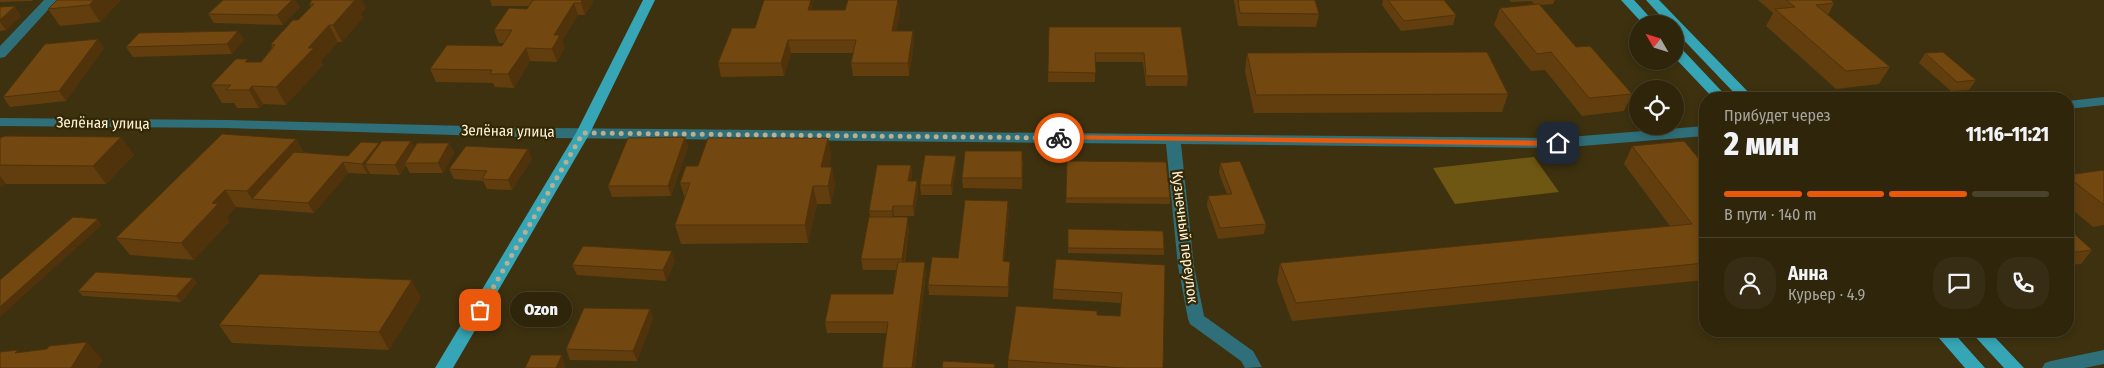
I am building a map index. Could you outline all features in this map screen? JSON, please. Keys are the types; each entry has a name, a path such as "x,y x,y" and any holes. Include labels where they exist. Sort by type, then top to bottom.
{"main road":[{"path":"444,368 583,133 649,0"},
{"path":"1627,0 1641,15"},
{"path":"1652,0 1741,92"},
{"path":"1684,59 1715,92"},
{"path":"1947,337 1976,368"},
{"path":"1984,337 2015,368"}],"street":[{"path":"0,54 51,0"},
{"path":"2074,104 2104,101"},
{"name":"Зелёная улица","path":"0,122 227,124 583,133 1558,143 1699,131"},
{"name":"Кузнечный переулок","path":"1172,140 1186,266 1196,319 1247,356 1253,367"},
{"path":"2051,368 2104,357"}],"shaded area":[{"path":"1534,157 1559,192 1455,204 1433,168"}],"building":[{"path":"57,0 94,0 89,5 48,9"},
{"path":"223,0 292,0 277,15 208,14"},
{"path":"312,0 355,0 333,25 329,25 308,48 314,48 276,87 252,86 249,90 226,90 231,85 211,85 236,59 248,59 245,62 261,62 275,45 271,44 293,20 298,20 314,4 309,4"},
{"path":"533,0 582,0 581,3 574,3 554,35 560,35 552,49 526,48 508,74 490,74 492,70 430,69 447,45 502,46 512,30 494,30 509,8 527,9"},
{"path":"764,0 811,0 808,10 845,10 848,0 898,0 892,31 913,31 908,63 851,63 856,40 788,40 781,63 718,63 732,28 755,28"},
{"path":"1238,0 1315,0 1319,14 1240,13"},
{"path":"1388,0 1444,0 1456,15 1404,21"},
{"path":"1786,0 1831,0 1834,3 1816,5 1890,67 1846,71 1775,9 1795,7"},
{"path":"1539,4 1576,47 1590,46 1629,91 1629,94 1589,98 1551,52 1537,54 1500,8"},
{"path":"15,6 0,20 0,7"},
{"path":"1049,27 1181,27 1188,76 1146,76 1144,53 1095,53 1096,73 1048,72"},
{"path":"238,31 227,44 126,47 139,33"},
{"path":"98,39 59,91 3,97 45,44"},
{"path":"1487,52 1508,94 1256,95 1247,53"},
{"path":"1943,52 1976,80 1957,82 1925,53"},
{"path":"222,134 296,139 247,191 225,190 212,203 218,204 181,243 116,238"},
{"path":"5,136 121,137 93,166 0,165 0,138"},
{"path":"685,137 668,186 608,186 628,138"},
{"path":"708,138 828,138 821,167 832,167 828,186 813,186 805,225 675,225 690,183 680,183 686,166 698,166"},
{"path":"382,141 411,141 395,165 365,164"},
{"path":"1684,141 1699,159 1699,264 1296,303 1280,263 1692,224 1632,146"},
{"path":"361,142 379,143 362,164 343,162 308,203 252,199 294,152 348,156"},
{"path":"417,143 449,143 438,163 405,163"},
{"path":"466,146 528,149 508,180 482,179 487,171 449,169"},
{"path":"965,151 1022,151 1022,178 962,178"},
{"path":"925,155 956,156 951,185 920,185"},
{"path":"1067,161 1166,162 1170,198 1066,198"},
{"path":"1240,161 1266,224 1220,228 1208,196 1232,194 1220,163"},
{"path":"877,165 911,165 908,181 917,181 913,206 893,206 892,211 869,211"},
{"path":"2104,170 2104,205 2074,182 2074,174"},
{"path":"965,200 1008,201 1003,261 1010,262 1008,287 928,285 932,257 958,258"},
{"path":"73,217 98,219 0,307 0,280"},
{"path":"869,217 908,217 902,259 861,259"},
{"path":"1068,229 1163,231 1164,249 1068,248"},
{"path":"2074,234 2092,250 2074,252"},
{"path":"583,246 672,251 663,270 572,265"},
{"path":"1056,259 1165,265 1163,368 1123,368 1008,360 1016,306 1097,311 1097,315 1120,316 1122,293 1053,289"},
{"path":"898,262 925,262 912,368 882,368 888,322 825,322 831,294 893,294"},
{"path":"96,272 193,278 176,296 78,291"},
{"path":"260,274 412,280 379,332 219,325"},
{"path":"584,308 650,309 633,351 566,349"},
{"path":"87,342 71,368 0,368 0,352 18,350 15,353 47,349 49,346"},
{"path":"531,355 562,355 556,368 525,368"},
{"path":"943,361 995,364 994,368 942,368"}],"way so far":[{"path":"480,310 583,133 1059,138"}],"place":[{"name":"Ozon","path":"480,310"}],"route":[{"path":"1059,138 1558,143"}]}
